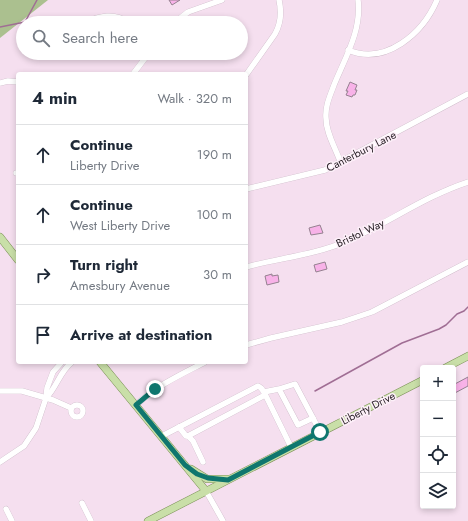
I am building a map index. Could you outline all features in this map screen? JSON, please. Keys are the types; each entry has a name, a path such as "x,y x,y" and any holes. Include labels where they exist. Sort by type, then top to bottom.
{"main road":[{"path":"0,237 16,257"},
{"path":"451,365 468,356"},
{"path":"102,364 206,491"},
{"name":"Liberty Drive","path":"148,521 420,382"},
{"path":"185,465 197,474 208,478 228,480"}],"street":[{"path":"182,16 222,0"},
{"path":"248,72 279,28 281,14 279,0"},
{"path":"340,161 327,126 326,112 328,98 355,34 358,23 358,0"},
{"path":"348,50 355,53 370,55 385,51 403,42 422,27 438,0"},
{"path":"135,72 144,60"},
{"path":"0,83 8,80 16,82"},
{"name":"Canterbury Lane","path":"248,189 316,173 461,99 468,94"},
{"name":"Bristol Way","path":"248,267 314,252 345,242 445,191 468,182"},
{"path":"248,344 342,322 366,314 468,262"},
{"path":"0,462 24,446 36,428 46,398 49,381 60,364"},
{"path":"46,398 51,393 55,384 69,364"},
{"path":"136,405 166,382 201,364"},
{"path":"57,368 63,372"},
{"path":"49,381 55,384"},
{"path":"188,436 264,393 295,384 320,432"},
{"path":"162,436 258,386 264,393 291,447"},
{"path":"279,389 298,425 313,418"},
{"path":"0,391 22,391 46,398 71,408"},
{"path":"179,427 183,433 193,441 204,462"},
{"path":"206,491 223,521"},
{"path":"82,503 91,521"},
{"path":"6,509 12,521"}],"green space":[{"path":"0,0 48,0 28,16 16,16 16,25 0,38"}],"building":[{"path":"169,0 180,0 172,5"},
{"path":"350,82 357,85 355,95 352,97 346,95"},
{"path":"320,225 323,233 311,235 309,228"},
{"path":"325,262 327,269 316,272 314,265"},
{"path":"272,274 272,276 278,275 279,282 267,285 265,276"},
{"path":"468,377 468,386 456,392 456,383"}],"waterway":[{"path":"28,16 37,0"},
{"path":"0,27 16,24"},
{"path":"315,391 402,343 439,329 468,307"}],"route":[{"path":"155,389 136,405 185,465 197,474 208,478 228,480 320,432"}]}
